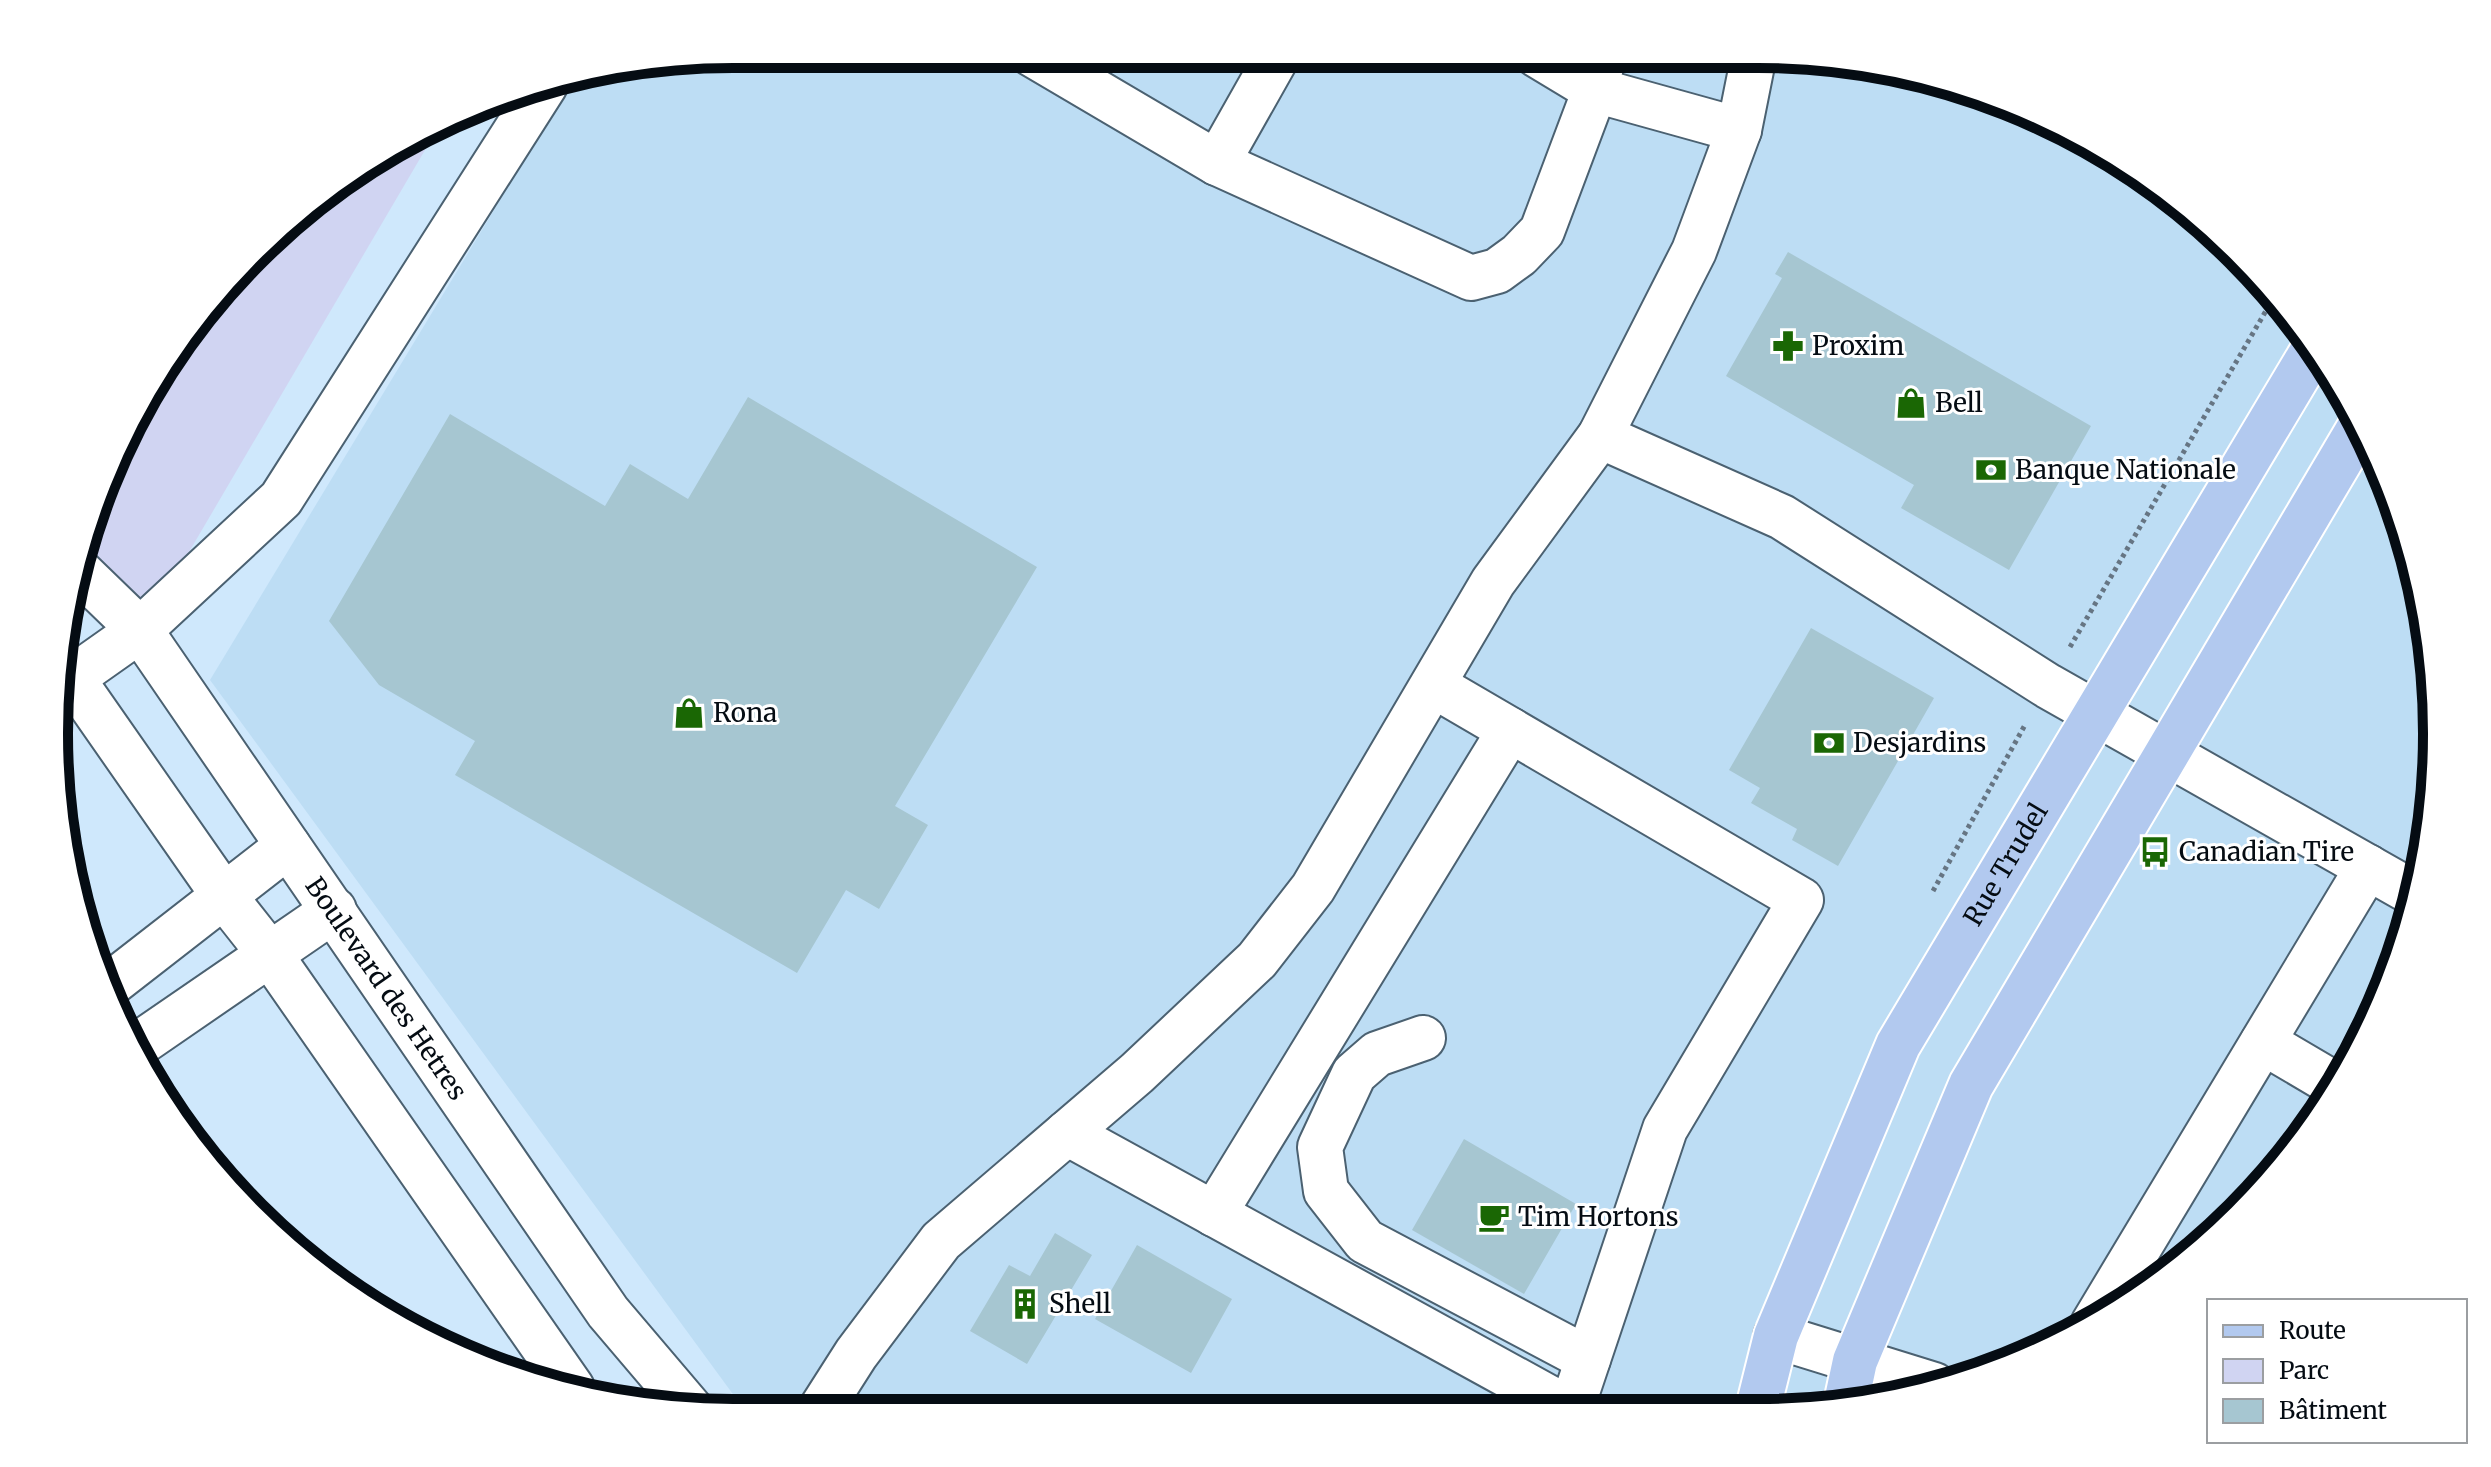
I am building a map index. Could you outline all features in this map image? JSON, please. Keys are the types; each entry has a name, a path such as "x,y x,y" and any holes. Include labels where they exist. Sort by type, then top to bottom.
{"main road":[{"name":"Rue Trudel","path":"1760,1399 1776,1336 1898,1045 2093,713 2308,359"},
{"path":"1851,1382 1971,1085 2353,438"}],"street":[{"path":"1056,68 1217,163 1471,278 1497,271 1519,255 1542,231 1600,73 1739,130"},
{"path":"1217,163 1271,68"},
{"path":"827,1399 856,1354 941,1241 1067,1133 1257,960 1313,888 1493,582 1600,436 1694,251 1739,130 1751,68"},
{"path":"71,671 140,630 281,499 537,98"},
{"path":"1600,436 1782,517 2093,713 2168,752 2404,888"},
{"name":"Boulevard des Hetres","path":"87,579 140,630 608,1312 680,1397"},
{"path":"70,679 224,896 269,953 564,1377"},
{"path":"1433,685 1801,900 1665,1129 1575,1399"},
{"path":"1214,1214 1510,730"},
{"path":"116,980 288,846"},
{"path":"2108,1299 2368,867"},
{"path":"144,1041 334,910"},
{"path":"1423,1038 1377,1054 1354,1074 1320,1147 1326,1191 1365,1241 1588,1359"},
{"path":"2263,1042 2326,1079"},
{"path":"1067,1133 1551,1399"},
{"path":"1776,1336 1851,1382 1897,1384"}],"path":[{"path":"2078,635 2268,307"}],"shaded area":[{"path":"734,68 1801,69 1887,81 1930,91 1971,103 2052,137 2127,180 2163,206 2196,233 2258,295 2311,364 2334,401 2354,439 2388,520 2410,604 2417,647 2422,690 2422,777 2410,863 2388,947 2354,1028 2334,1066 2285,1139 2258,1172 2196,1234 2127,1287 2052,1330 1971,1364 1887,1386 1801,1398 736,1399 210,680 567,90 647,74"}],"green space":[{"path":"430,142 152,615 90,567 119,479 157,401 206,328 263,263 328,206 364,180"}],"building":[{"path":"1788,252 2091,426 2009,570 1901,508 1914,485 1726,376 1782,278 1775,274"},
{"name":"Rona","path":"748,397 1037,567 895,806 928,825 879,909 846,890 797,973 455,775 475,741 379,685 329,621 450,414 605,506 630,464 688,499"},
{"path":"1811,628 1934,698 1838,866 1792,840 1797,829 1751,803 1760,788 1729,770"},
{"path":"1464,1139 1576,1204 1524,1294 1412,1230"},
{"name":"Shell","path":"1055,1233 1092,1255 1027,1364 970,1331 1009,1265 1030,1276"},
{"name":"Shell","path":"1137,1245 1232,1299 1191,1373 1095,1319"}],"place":[{"name":"Proxim","path":"1788,346"},
{"name":"Bell","path":"1911,403"},
{"name":"Banque Nationale","path":"1991,470"},
{"name":"Rona","path":"689,713"},
{"name":"Desjardins","path":"1829,743"},
{"name":"Canadian Tire","path":"2155,852"},
{"name":"Tim Hortons","path":"1494,1217"},
{"name":"Shell","path":"1025,1304"}]}
